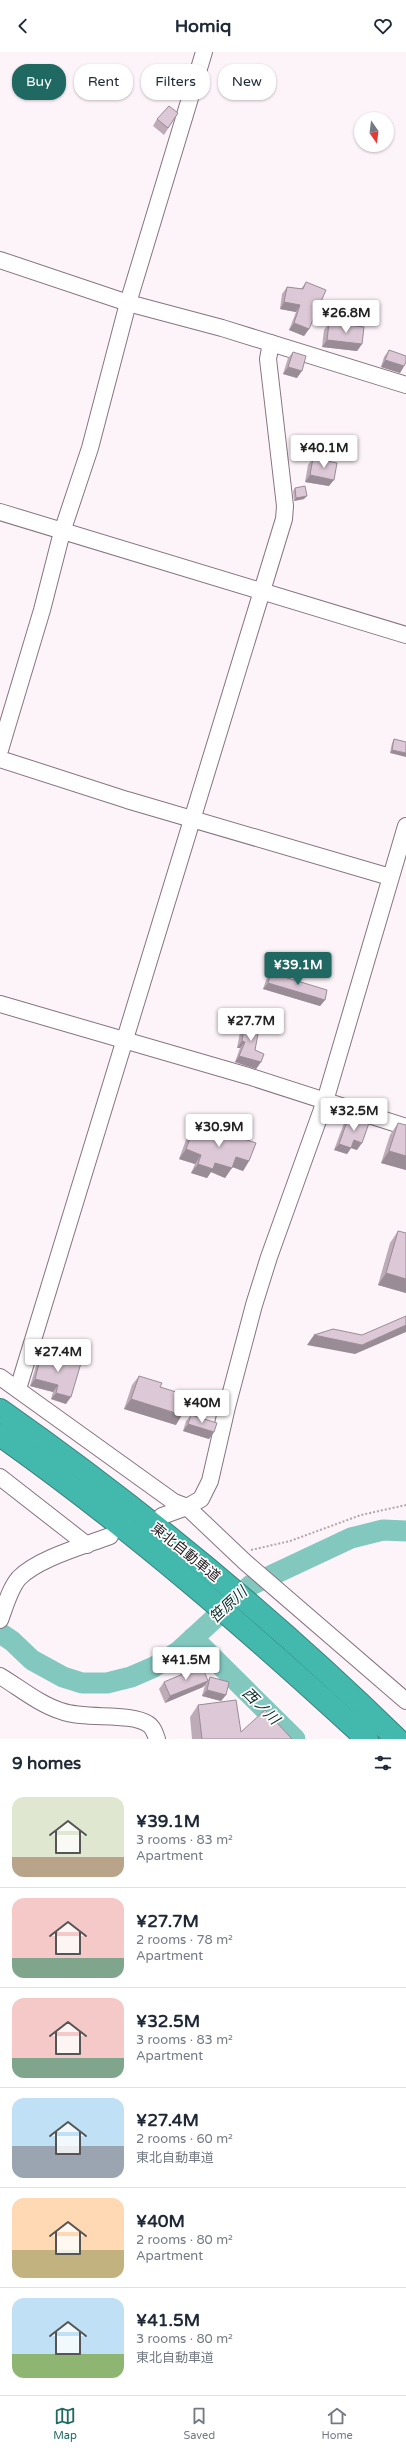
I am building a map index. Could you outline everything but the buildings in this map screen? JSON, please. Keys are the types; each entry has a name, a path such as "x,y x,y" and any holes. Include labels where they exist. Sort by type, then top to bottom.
{"highway":[{"name":"東北自動車道","path":"0,1410 132,1508 209,1569 305,1652 397,1739"},
{"name":"東北自動車道","path":"0,1435 64,1482 181,1573 276,1656 367,1739"}],"street":[{"path":"0,750 42,610 62,532 90,448 128,303 204,52"},
{"path":"0,260 128,303 222,328 406,385"},
{"path":"18,1389 285,513 268,359 271,343"},
{"path":"0,512 406,635"},
{"path":"0,759 192,819 390,877"},
{"path":"162,1516 187,1507 201,1499 210,1481 227,1407 254,1305 269,1257 325,1101 406,826"},
{"path":"0,1004 325,1101 406,1127"},
{"path":"0,1377 174,1502 187,1507 241,1559 406,1701"},
{"path":"0,1477 87,1545"},
{"path":"0,1620 19,1578 50,1560 110,1536"},
{"path":"0,1676 61,1712 87,1717 129,1719 147,1723 152,1728 157,1739"}],"path":[{"path":"241,1559 243,1552 290,1541 361,1515 406,1505"}],"waterway":[{"name":"笹原川","path":"0,1633 12,1641 32,1660 63,1677 82,1683 107,1683 131,1677 154,1667 179,1651 251,1585 351,1538 383,1530 406,1531"},
{"name":"西ノ川","path":"193,1638 295,1739"}]}
